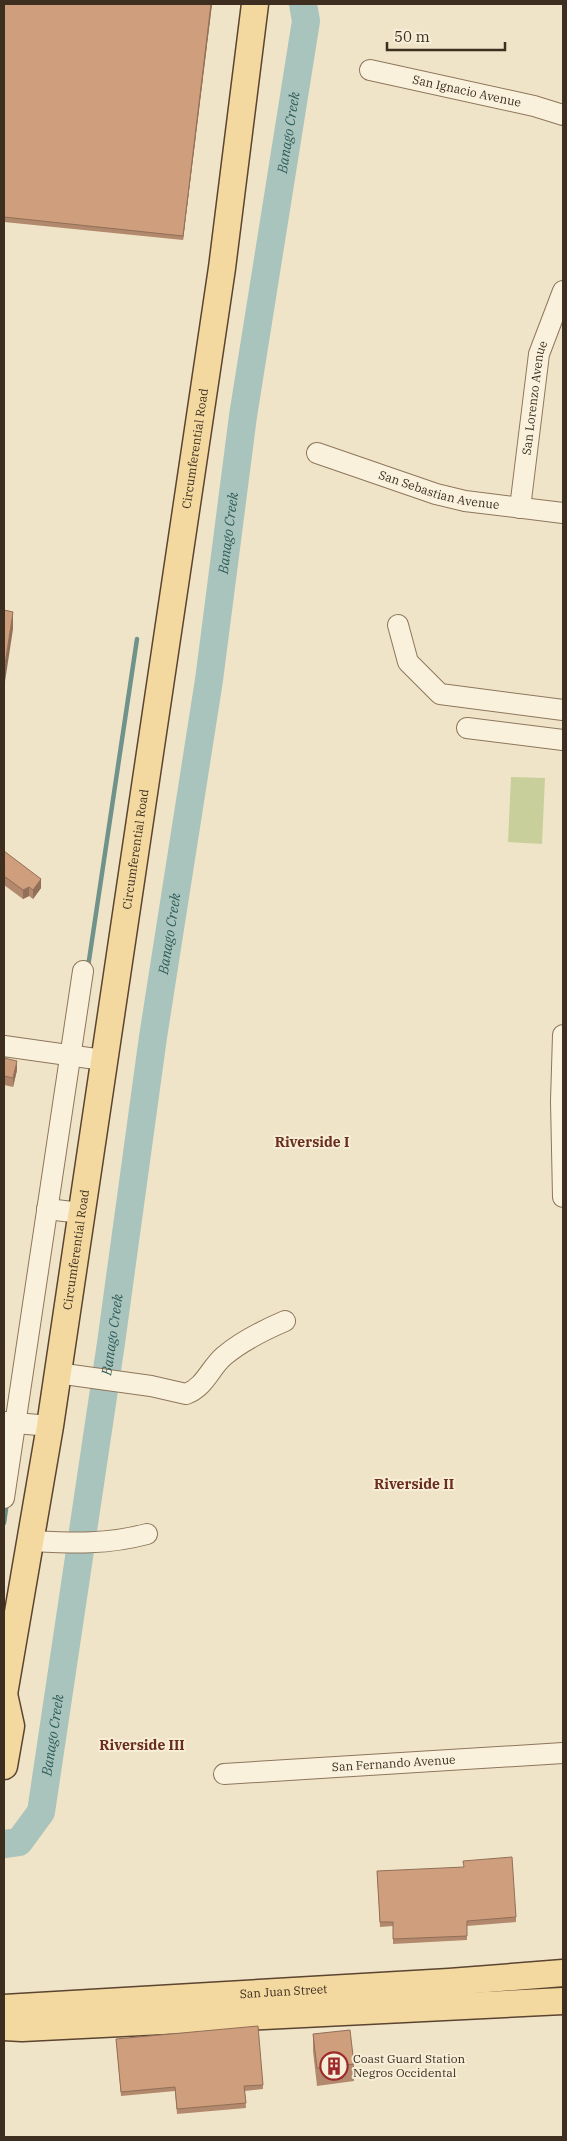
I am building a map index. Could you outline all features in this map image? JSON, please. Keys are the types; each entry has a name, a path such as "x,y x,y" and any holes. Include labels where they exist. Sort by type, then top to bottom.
{"main road":[{"name":"Circumferential Road","path":"4,1766 11,1726 4,1694 8,1645 30,1541 23,1424 57,1374 60,1211 83,1058 222,268 254,4"},
{"name":"San Juan Street","path":"4,2008 449,1982 563,1973"},
{"name":"San Juan Street","path":"4,2027 22,2028 563,2001"}],"street":[{"name":"San Ignacio Avenue","path":"370,70 534,106 563,115"},
{"name":"San Lorenzo Avenue","path":"520,508 540,354 563,292"},
{"name":"San Sebastian Avenue","path":"318,453 436,494 465,501 563,513"},
{"path":"398,625 408,662 440,694 563,710"},
{"path":"467,728 563,740"},
{"path":"4,1498 23,1424 60,1211 83,1058 83,971"},
{"path":"563,1035 561,1120 563,1197"},
{"path":"4,1046 83,1058"},
{"path":"57,1374 106,1379 186,1394 200,1386 224,1356 249,1339 285,1321"},
{"path":"30,1541 80,1544 123,1540 148,1534"},
{"name":"San Fernando Avenue","path":"224,1774 563,1753"}],"green space":[{"path":"511,777 545,778 542,844 508,842"}],"building":[{"path":"4,4 211,4 183,236 4,217"},
{"path":"4,610 13,612 4,671"},
{"path":"4,851 41,879 33,890 29,887 23,890 4,876"},
{"path":"4,1058 17,1061 13,1078 4,1076"},
{"path":"512,1857 516,1917 467,1921 467,1936 393,1939 393,1922 380,1922 377,1871 464,1867 463,1861"},
{"path":"258,2026 263,2085 244,2086 246,2103 177,2109 175,2087 121,2092 116,2039"},
{"path":"350,2030 354,2064 317,2068 313,2034"}],"waterway":[{"name":"Banago Creek","path":"4,1844 19,1842 41,1812 111,1343 153,1037 209,680 243,416 306,21 303,4"},
{"path":"88,967 137,639"},
{"path":"4,1523 7,1502"}],"place":[{"name":"Coast Guard Station Negros Occidental","path":"334,2066"}],"district":[{"name":"Riverside I","path":"312,1142"},
{"name":"Riverside II","path":"414,1484"},
{"name":"Riverside III","path":"142,1745"}]}
